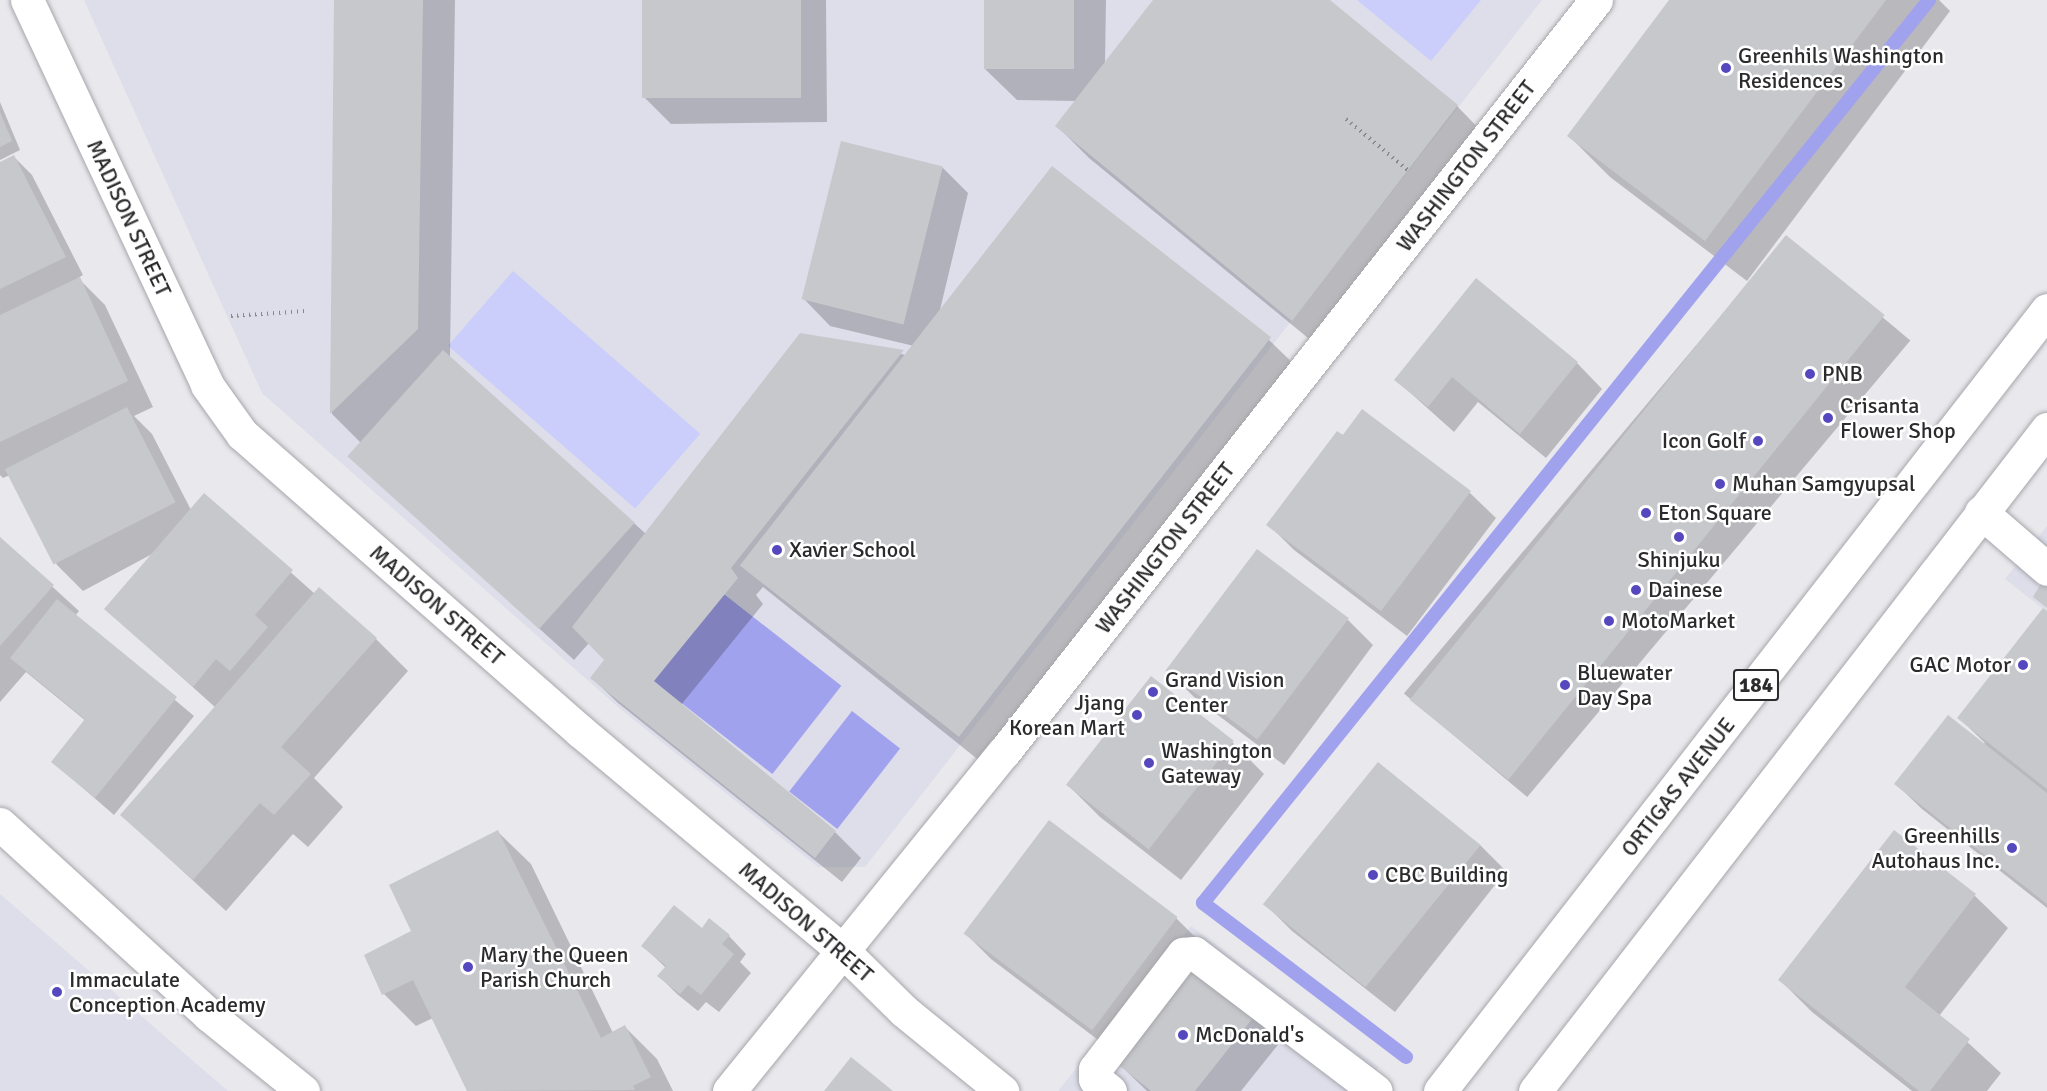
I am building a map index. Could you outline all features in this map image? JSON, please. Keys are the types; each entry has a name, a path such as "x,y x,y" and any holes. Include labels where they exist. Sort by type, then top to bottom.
{"street":[{"name":"MADISON STREET","path":"27,0 207,385 242,434 580,731 841,949 904,1011 1002,1091"},
{"name":"WASHINGTON STREET","path":"729,1091 841,949 1004,752 1596,0"},
{"name":"ORTIGAS AVENUE","path":"1440,1091 2047,310"},
{"path":"1535,1091 2047,429"},
{"path":"1981,512 2035,559"},
{"path":"0,824 209,1015 303,1091"},
{"path":"1110,1091 1095,1079 1095,1070 1183,954 1194,953 1376,1091"}],"path":[{"path":"1346,119 1408,170"},
{"path":"231,316 305,311"}],"shaded area":[{"name":"Xavier School","path":"84,0 1542,0 865,867 818,867 618,707 262,393"},
{"path":"1357,0 1481,0 1431,61"},
{"path":"513,271 700,434 635,508 448,346"},
{"path":"2047,526 2047,612 2005,579"},
{"name":"Immaculate Conception Academy","path":"0,894 228,1091 0,1091"},
{"path":"1191,926 1379,1067 1360,1091 1058,1091"}],"water":[{"path":"720,591 841,686 772,774 651,679"},
{"path":"852,711 900,749 837,829 789,791"}],"building":[{"path":"334,0 423,0 418,329 330,414"},
{"path":"642,0 801,0 801,98 642,98"},
{"path":"984,0 1074,0 1074,69 984,69"},
{"path":"1153,0 1330,0 1458,105 1292,321 1055,126"},
{"name":"Greenhils Washington Residences","path":"1669,0 1886,0 1705,241 1567,136"},
{"path":"0,112 12,141 0,147"},
{"path":"841,141 943,166 903,325 802,299"},
{"path":"14,155 66,257 0,289 0,162"},
{"path":"1052,166 1271,337 959,737 740,566"},
{"name":"Eton Square","path":"1786,235 1885,315 1508,780 1410,700"},
{"path":"80,277 128,381 0,442 0,315"},
{"path":"1476,278 1578,362 1520,434 1452,377 1428,407 1394,380"},
{"path":"800,333 904,350 731,568 738,578 654,681 836,831 815,858 590,678 604,660 572,627"},
{"path":"443,350 635,523 539,629 347,456"},
{"path":"127,407 176,502 54,565 5,469"},
{"path":"1362,409 1471,491 1381,611 1266,525 1337,431 1343,435"},
{"path":"204,493 293,570 255,615 268,627 230,671 216,659 193,687 104,609"},
{"path":"0,537 54,585 0,646"},
{"path":"1257,549 1349,618 1257,740 1166,670"},
{"path":"2047,573 2047,608 2033,597"},
{"path":"319,587 377,638 281,747 311,774 274,815 260,803 193,880 120,815"},
{"path":"57,599 177,697 95,798 51,762 85,719 10,658"},
{"name":"GAC Motor","path":"2043,608 2047,611 2047,789 1957,718"},
{"name":"Washington Gateway","path":"1151,676 1234,741 1149,849 1066,785"},
{"name":"Greenhills Autohaus Inc.","path":"1948,715 2047,793 2047,904 1894,784"},
{"name":"CBC Building","path":"1378,762 1481,845 1365,987 1263,904"},
{"path":"1049,820 1178,917 1092,1030 964,933"},
{"name":"Mary the Queen Parish Church","path":"498,830 601,1038 625,1025 651,1077 633,1086 635,1090 467,1091 413,980 382,995 364,955 411,931 389,885"},
{"path":"1894,830 1976,894 1905,987 1970,1039 1930,1091 1919,1091 1778,980"},
{"path":"674,905 702,928 709,918 730,935 722,944 734,954 701,995 688,985 680,994 657,976 666,966 641,946"},
{"path":"1194,964 1256,1014 1195,1091 1151,1091 1115,1062"},
{"path":"851,1057 893,1091 824,1091"}],"waterway":[{"path":"1406,1057 1203,903 1929,0"}],"place":[{"name":"Greenhils Washington Residences","path":"1726,68"},
{"name":"PNB","path":"1810,374"},
{"name":"Crisanta Flower Shop","path":"1828,418"},
{"name":"Icon Golf","path":"1758,441"},
{"name":"Muhan Samgyupsal","path":"1720,484"},
{"name":"Eton Square","path":"1646,513"},
{"name":"Shinjuku","path":"1679,537"},
{"name":"Xavier School","path":"777,550"},
{"name":"Dainese","path":"1636,590"},
{"name":"MotoMarket","path":"1609,621"},
{"name":"GAC Motor","path":"2023,665"},
{"name":"Bluewater Day Spa","path":"1565,685"},
{"name":"Grand Vision Center","path":"1153,692"},
{"name":"Jjang Korean Mart","path":"1137,715"},
{"name":"Washington Gateway","path":"1149,763"},
{"name":"Greenhills Autohaus Inc.","path":"2012,848"},
{"name":"CBC Building","path":"1373,875"},
{"name":"Mary the Queen Parish Church","path":"468,967"},
{"name":"Immaculate Conception Academy","path":"57,992"},
{"name":"McDonald's","path":"1183,1035"}]}
